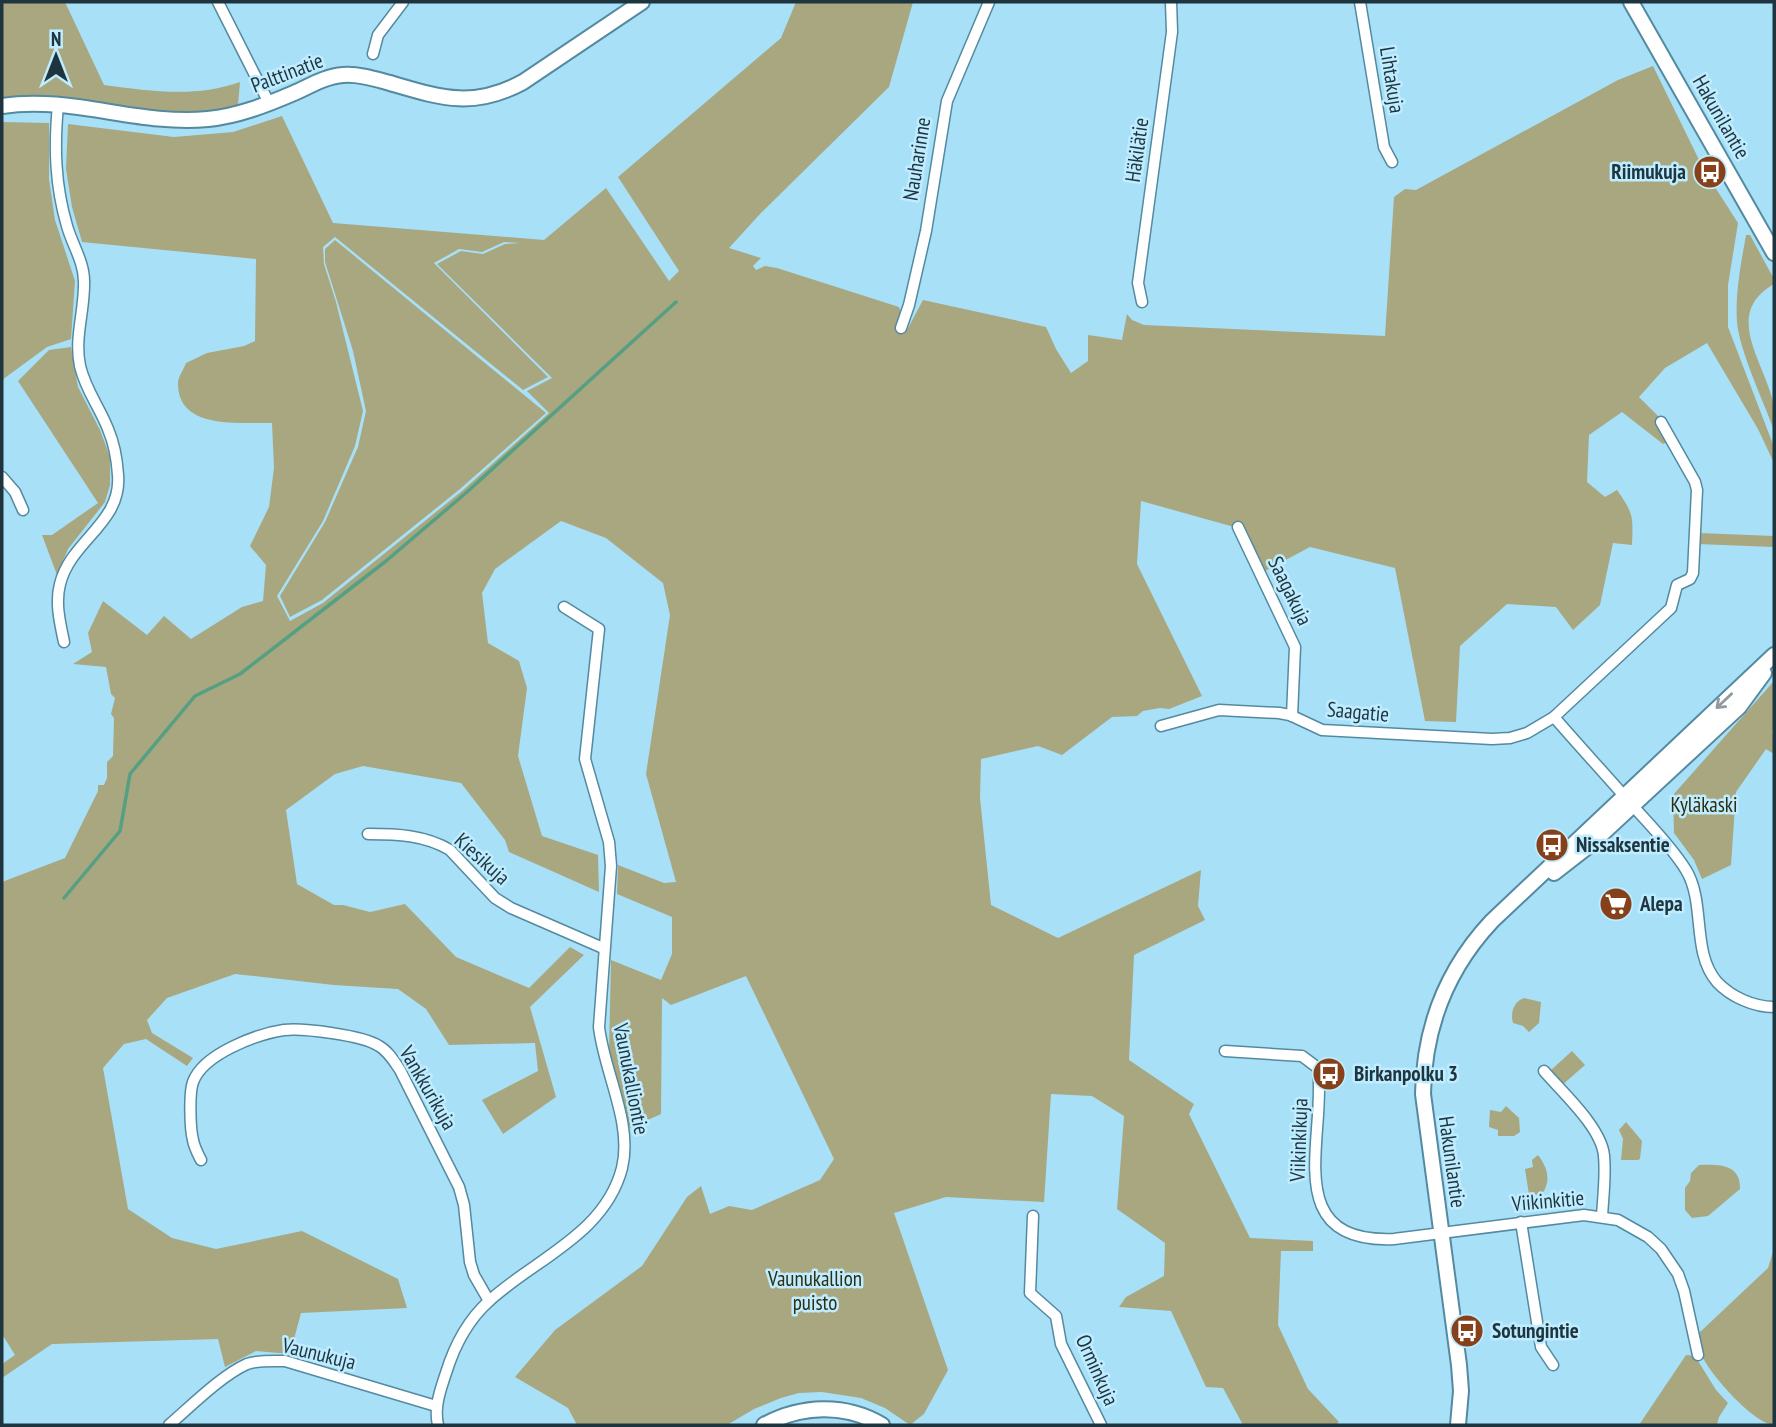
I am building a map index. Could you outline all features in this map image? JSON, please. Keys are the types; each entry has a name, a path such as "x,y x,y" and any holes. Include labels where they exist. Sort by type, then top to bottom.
{"street":[{"path":"218,2 269,103"},
{"path":"373,54 378,35 402,2"},
{"name":"Palttinatie","path":"2,106 58,105 172,120 228,116 342,75 357,75 457,100 478,99 497,94 531,76 642,2"},
{"name":"Nauharinne","path":"901,328 924,242 947,102 989,2"},
{"name":"Häkilätie","path":"1143,302 1138,283 1172,32 1171,2"},
{"name":"Lihtakuja","path":"1360,2 1384,147 1392,162"},
{"name":"Hakunilantie","path":"1631,2 1774,253"},
{"path":"58,105 54,153 58,192 84,281 79,323 80,366 91,397 113,443 118,476 116,501 110,513 75,553 60,585 58,611 64,642"},
{"name":"Saagatie","path":"1161,726 1219,710 1279,713 1322,730 1492,739 1527,733 1553,718 1671,608 1676,585 1690,579 1693,573 1697,490 1661,422"},
{"path":"2,477 15,492 23,510"},
{"name":"Saagakuja","path":"1238,527 1295,647 1292,716"},
{"name":"Vaunukalliontie","path":"438,1425 436,1406 455,1348 472,1320 489,1301 574,1238 592,1220 611,1193 621,1169 625,1137 601,1048 599,1027 611,866 609,842 585,759 599,629 564,607"},
{"name":"Hakunilantie","path":"1458,1425 1461,1391 1459,1365 1424,1109 1425,1054 1436,1010 1470,946 1492,921 1591,845 1628,801 1739,707 1774,657"},
{"path":"1553,718 1628,801 1686,871 1695,888 1707,963 1718,982 1748,1002 1774,1007"},
{"name":"Kiesikuja","path":"368,834 407,834 443,846 450,850 495,898 511,908 603,948"},
{"name":"Vankkurikuja","path":"201,1160 192,1139 191,1092 193,1081 200,1070 215,1056 252,1039 284,1030 359,1038 379,1045 393,1058 400,1070 454,1174 464,1205 470,1262 489,1301"},
{"name":"Viikinkikuja","path":"1225,1051 1302,1056 1318,1068 1320,1090 1314,1177 1318,1197 1331,1219 1344,1230 1373,1240 1441,1233"},
{"path":"1544,1072 1591,1125 1602,1146 1605,1156 1602,1217"},
{"name":"Viikinkitie","path":"1441,1233 1584,1215 1618,1220 1648,1237 1678,1274 1698,1355"},
{"name":"Orminkuja","path":"1033,1216 1030,1293 1056,1316 1062,1344 1101,1425"},
{"path":"1521,1222 1541,1347 1553,1365"},
{"name":"Vaunukuja","path":"169,1425 234,1371 249,1363 270,1360 436,1406"},
{"path":"764,1425 789,1414 811,1409 857,1413 882,1425"}],"green space":[{"path":"2,2 65,2 104,85 190,92 240,82 238,105 205,114 172,115 2,100"},
{"name":"Vaunukallion puisto","path":"796,2 913,2 889,87 729,248 761,258 753,266 756,270 765,266 777,268 899,307 907,330 923,300 1046,327 1071,373 1088,361 1088,335 1122,340 1127,314 1132,320 1144,325 1385,336 1394,197 1405,189 1416,190 1618,80 1653,66 1704,170 1738,223 1728,285 1728,327 1774,447 1774,463 1758,429 1707,343 1665,368 1639,397 1662,420 1673,440 1663,444 1622,412 1589,435 1587,482 1605,497 1617,490 1627,505 1632,522 1632,545 1613,543 1600,605 1573,630 1556,607 1507,604 1460,646 1456,722 1425,721 1395,568 1310,547 1265,571 1245,530 1141,501 1137,564 1202,696 1169,709 1143,711 1137,716 1112,717 1062,755 1038,746 981,759 980,798 991,905 1058,938 1201,870 1198,906 1205,920 1134,955 1129,1060 1194,1104 1189,1114 1250,1238 1313,1241 1313,1251 1281,1251 1278,1325 1308,1389 1339,1422 1336,1425 1243,1425 1223,1388 1206,1387 1171,1311 1119,1307 1126,1297 1164,1276 1165,1243 1117,1209 1124,1116 1092,1096 1051,1094 1044,1202 946,1197 894,1213 948,1370 924,1414 910,1425 885,1408 861,1398 822,1392 799,1393 781,1398 754,1409 727,1425 577,1425 568,1408 515,1377 555,1330 642,1266 687,1197 701,1186 710,1214 729,1206 752,1210 820,1180 834,1159 746,976 671,1005 662,998 661,1114 630,1128 609,1052 611,960 661,980 672,954 672,917 617,894 618,865 664,883 676,882 646,774 670,615 663,583 606,538 561,521 495,569 482,593 488,643 519,661 527,688 518,756 542,836 598,855 599,892 509,852 505,840 461,783 363,766 335,774 286,810 297,884 334,905 370,912 405,904 456,957 529,988 570,947 584,955 530,1007 556,1097 503,1134 482,1100 538,1071 535,1043 449,1045 426,1009 398,989 235,974 167,998 147,1020 152,1033 193,1058 187,1066 146,1039 124,1044 103,1068 128,1209 172,1238 216,1249 302,1231 398,1279 407,1308 301,1313 290,1354 256,1351 225,1367 218,1339 52,1344 2,1378 2,1364 15,1355 2,1334 2,882 65,858 98,791 98,785 104,785 107,778 107,762 113,756 114,718 111,714 115,698 111,694 106,667 73,664 92,652 88,633 103,601 147,635 164,616 191,639 242,607 263,601 266,565 250,546 269,507 274,468 272,423 229,423 199,416 188,409 181,398 178,383 186,363 207,353 244,346 255,341 256,259 82,242 72,207 66,169 68,124 174,137 233,132 282,116 333,223 544,240 606,188 669,281 679,271 618,177 781,38","holes":["335,237 523,390 548,377 434,263 459,249 482,252 504,242 520,243 505,244 483,254 461,251 437,264 552,378 527,391 549,413 462,491 323,603 290,621 277,596 323,521 355,446 363,411 324,264 323,247"]},
{"path":"2,122 49,123 49,179 55,220 75,281 71,339 47,347 2,380"},
{"path":"1746,235 1750,235 1774,279 1774,284 1758,296 1750,310 1749,326 1751,342 1770,392 1774,430 1747,361 1737,322 1740,267"},
{"path":"335,240 546,413 460,489 322,600 290,617 280,596 325,522 358,447 366,411 353,351 325,262 325,249"},
{"path":"71,347 78,387 100,430 110,457 110,485 105,502 68,549 57,575 42,535 52,535 98,503 18,381 49,350"},
{"path":"1699,533 1774,536 1774,547 1697,544"},
{"name":"Kyläkaski","path":"1774,681 1774,754 1766,749 1736,792 1731,865 1702,879 1694,860 1674,833 1673,795"},
{"path":"1524,998 1541,1002 1539,1023 1529,1032 1523,1026 1513,1023 1512,1019 1515,1005"},
{"path":"1572,1051 1585,1065 1561,1086 1551,1070"},
{"path":"1506,1106 1519,1118 1520,1132 1514,1136 1498,1136 1498,1130 1489,1127 1490,1110 1501,1112"},
{"path":"1626,1122 1642,1141 1638,1160 1621,1160 1623,1139 1619,1130"},
{"path":"1538,1155 1546,1169 1547,1184 1542,1194 1529,1195 1525,1169 1533,1167 1532,1160"},
{"path":"1699,1165 1721,1166 1733,1170 1740,1189 1708,1216 1692,1218 1685,1210 1685,1188 1691,1173"},
{"path":"1774,1249 1774,1425 1755,1416 1714,1374 1702,1356 1699,1333 1768,1268"},
{"path":"1686,1355 1695,1356 1716,1390 1728,1403 1717,1425 1639,1425"}],"waterway":[{"path":"64,898 120,831 130,774 195,696 240,674 386,561 467,492 676,302"}],"place":[{"name":"Riimukuja","path":"1710,172"},
{"name":"Nissaksentie","path":"1552,845"},
{"name":"Alepa","path":"1616,904"},
{"name":"Birkanpolku 3","path":"1329,1074"},
{"name":"Sotungintie","path":"1467,1331"}]}
